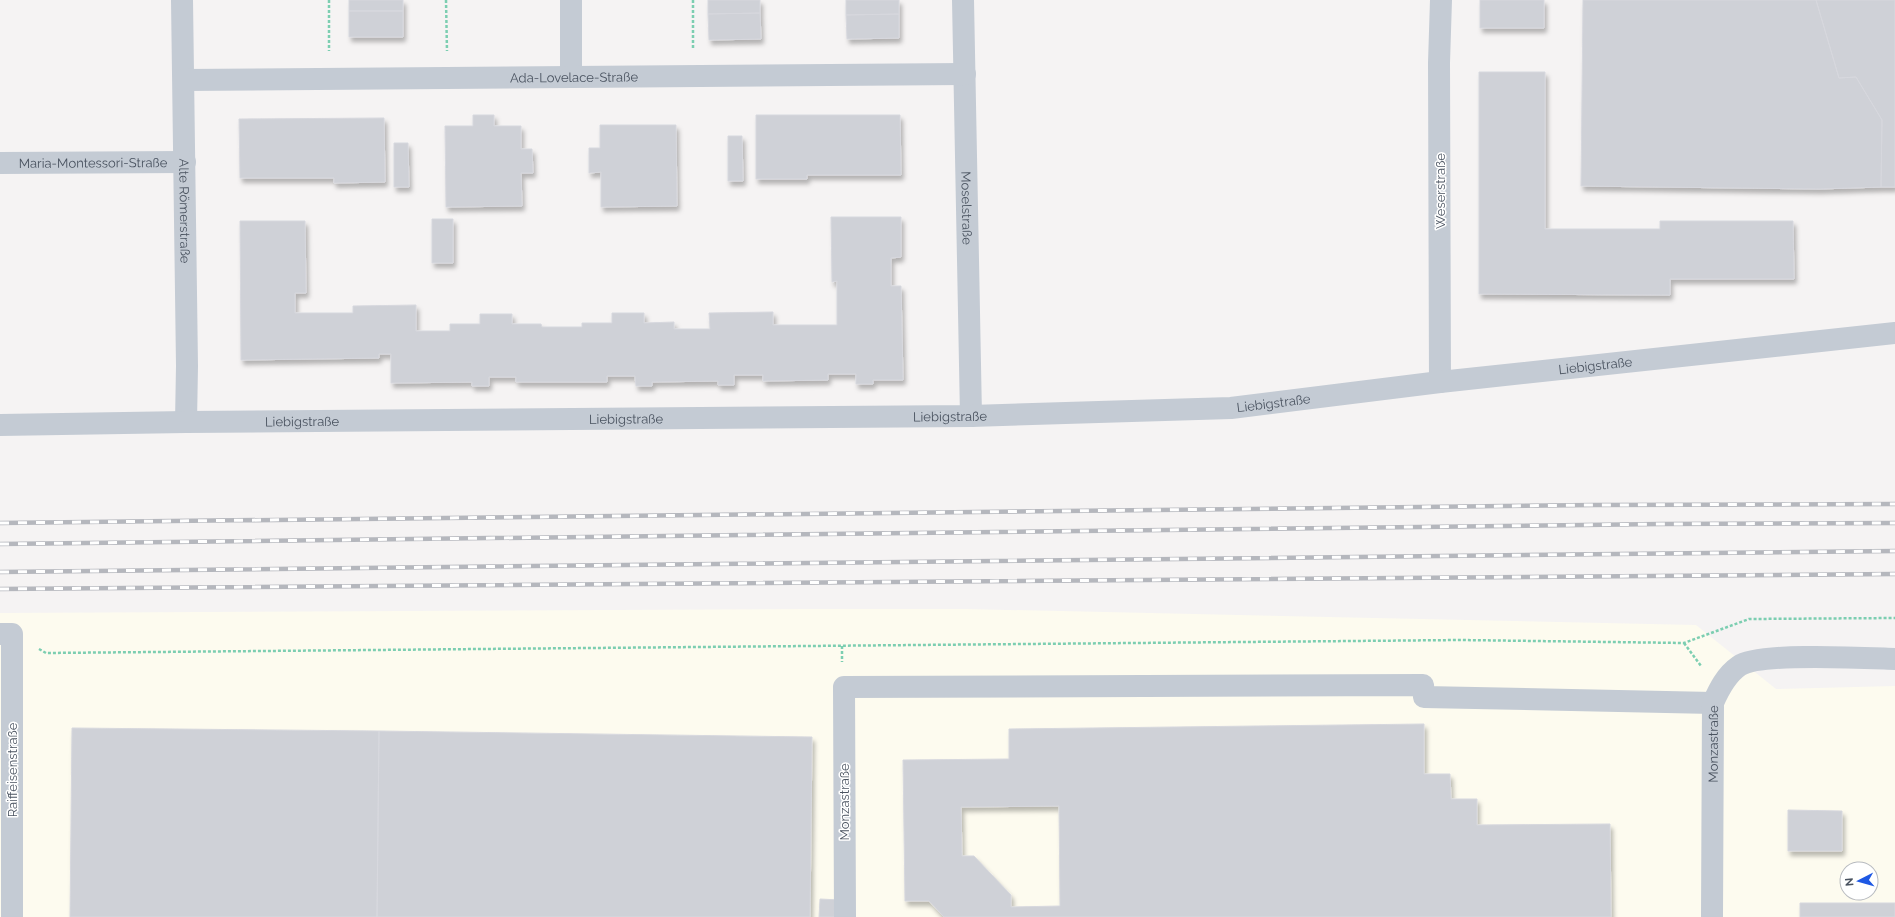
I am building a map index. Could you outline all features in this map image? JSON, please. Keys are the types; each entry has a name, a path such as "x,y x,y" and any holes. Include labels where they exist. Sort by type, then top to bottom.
{"street":[{"name":"Alte Römerstraße","path":"182,0 187,366 186,422"},
{"path":"571,0 571,77"},
{"name":"Moselstraße","path":"963,0 971,416"},
{"name":"Weserstraße","path":"1440,382 1439,64 1441,0"},
{"name":"Ada-Lovelace-Straße","path":"184,80 965,74"},
{"name":"Maria-Montessori-Straße","path":"0,163 185,162"},
{"name":"Liebigstraße","path":"0,425 186,422 971,416 1232,408 1440,382 1895,333"},
{"name":"Raiffeisenstraße","path":"6,634 12,917"},
{"name":"Monzastraße","path":"1712,917 1713,703 1719,688 1729,674 1740,665 1783,657 1895,659"},
{"name":"Monzastraße","path":"845,917 844,687 1423,685 1424,697 1713,703"}],"path":[{"path":"328,0 329,78"},
{"path":"446,0 447,78"},
{"path":"693,0 693,76"},
{"path":"6,634 46,653 1453,640 1684,643 1749,619 1895,618"}],"shaded area":[{"path":"965,609 1696,625 1776,689 1895,686 1895,917 0,917 0,613"}],"building":[{"path":"349,0 403,0 403,11 349,11"},
{"path":"708,0 760,0 760,13 708,14"},
{"path":"846,0 899,0 899,14 846,15"},
{"path":"1480,0 1544,0 1544,28 1480,28"},
{"path":"1583,0 1816,0 1839,78 1856,77 1882,120 1881,187 1819,189 1581,186"},
{"path":"1816,0 1895,0 1895,187 1881,187 1882,120 1856,77 1839,78"},
{"path":"349,11 403,11 403,37 349,37"},
{"path":"760,13 761,39 709,40 708,14"},
{"path":"899,14 899,38 847,39 846,15"},
{"path":"1479,72 1545,72 1545,229 1660,229 1660,221 1793,221 1794,279 1670,279 1670,295 1479,294"},
{"path":"473,115 494,115 494,126 521,126 521,149 532,149 533,173 521,173 522,206 446,207 445,126 473,126"},
{"path":"756,115 900,115 901,175 807,175 807,179 756,179"},
{"path":"384,118 385,182 334,183 334,178 240,178 239,119"},
{"path":"600,125 676,125 677,206 601,207 601,172 589,173 589,148 600,148"},
{"path":"728,136 742,136 743,181 728,181"},
{"path":"394,143 408,143 409,187 394,187"},
{"path":"831,217 901,217 901,257 891,258 891,286 901,286 903,380 873,380 873,384 856,384 856,374 828,374 828,380 763,381 763,375 734,375 734,385 718,385 718,381 652,382 652,386 636,386 635,376 607,376 607,382 516,382 516,377 489,377 489,386 472,386 472,382 391,383 391,354 379,354 379,358 241,360 240,221 305,221 306,293 295,293 295,313 353,313 353,306 416,305 416,331 450,331 450,324 480,324 480,314 512,314 512,324 541,324 542,327 582,327 582,323 612,323 612,313 644,313 644,323 674,322 674,329 710,329 709,313 773,312 773,325 837,325 837,281 832,282"},
{"path":"432,219 453,219 453,263 432,263"},
{"path":"1424,724 1424,774 1450,774 1451,799 1477,799 1477,825 1610,824 1611,917 944,917 929,901 905,901 903,760 1009,759 1009,729","holes":["1059,806 1060,906 1011,907 1011,895 974,856 962,856 961,807"]},
{"path":"72,728 379,731 377,917 70,917"},
{"path":"379,731 812,737 810,917 377,917"},
{"path":"1788,810 1842,811 1842,851 1788,851"},
{"path":"820,899 841,900 841,917 819,917"},
{"path":"1800,903 1895,903 1895,917 1800,917"}],"railway":[{"path":"0,523 1594,505 1895,504"},
{"path":"0,544 1661,524 1895,523"},
{"path":"0,572 1895,551"},
{"path":"0,589 1895,574"}]}
